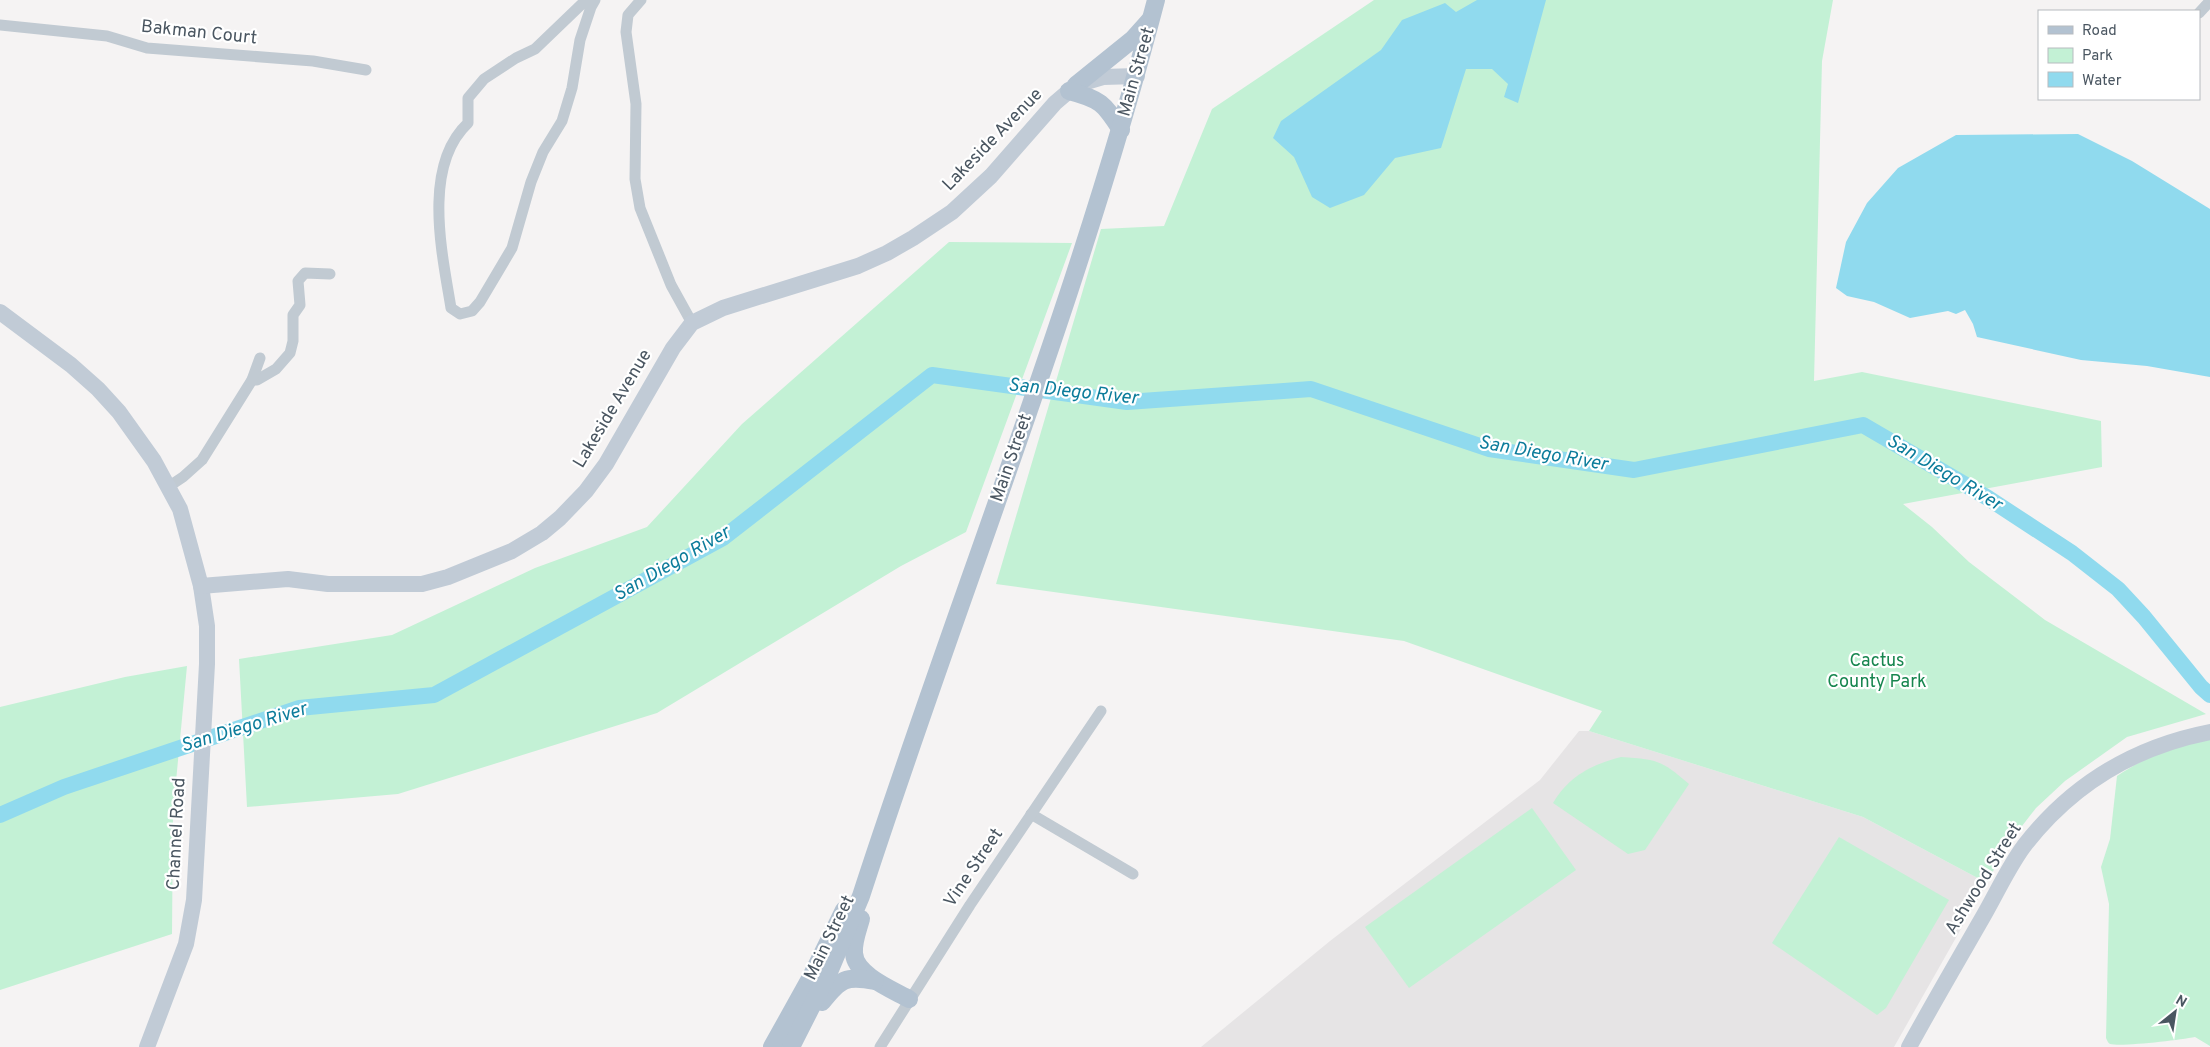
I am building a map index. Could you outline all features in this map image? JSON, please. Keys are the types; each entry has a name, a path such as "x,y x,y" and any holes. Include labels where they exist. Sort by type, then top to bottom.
{"main road":[{"name":"Main Street","path":"791,1047 851,921 1092,220 1137,76 1156,0"},
{"path":"1121,130 1102,103 1072,88 1133,39 1152,18"},
{"name":"Lakeside Avenue","path":"201,586 288,580 328,584 422,584 448,577 512,551 548,528 586,491 606,464 673,348 692,323 723,308 858,266 887,253 952,212 991,176 1055,104 1072,88 1103,77 1137,76"},
{"path":"0,312 71,365 98,389 119,412 154,461 180,509 201,586"},
{"name":"Channel Road","path":"147,1047 186,944 194,900 206,676 207,626 201,586"},
{"name":"Ashwood Street","path":"1909,1047 2010,869 2024,847 2055,810 2087,784 2121,762 2181,738 2210,732"},
{"name":"Main Street","path":"772,1047 811,977 884,826"},
{"path":"884,826 854,952 855,961 862,970 876,981 909,999"},
{"path":"801,1029 840,981 849,978 859,978 876,981"}],"street":[{"path":"586,0 535,49 516,58 484,79 468,98 468,122 460,130 452,145 442,176 438,201 451,308 460,314 472,311 480,302 512,248 531,182 543,152 562,121 572,88 580,40 595,0"},
{"path":"641,0 628,15 626,32 636,104 634,179 640,208 670,285 692,323"},
{"path":"2200,12 2210,1"},
{"name":"Bakman Court","path":"0,25 107,36 147,48 312,61 366,70"},
{"path":"252,380 257,380 276,369 290,353 293,341 294,315 300,305 298,280 300,277 305,273 330,274"},
{"path":"168,487 184,478 202,460 252,380 260,358"},
{"name":"Vine Street","path":"880,1047 909,999 1101,711"},
{"path":"1031,814 1133,874"}],"shaded area":[{"path":"1579,731 1589,731 1863,817 1987,883 1894,1047 1201,1047 1330,941 1540,780"}],"green space":[{"name":"Cactus County Park","path":"1374,0 1833,0 1822,61 1814,381 1862,372 2101,421 2102,467 1903,504 1932,527 1969,562 2045,620 2206,714 2127,737 2065,781 2036,808 2005,848 1987,883 1863,817 1589,731 1602,711 1404,641 996,584 1101,229 1164,226 1212,109"},
{"path":"949,242 1072,243 966,532 901,566 657,713 398,794 247,807 239,659 392,635 535,568 647,527 742,424"},
{"path":"187,666 173,813 172,934 0,990 0,707 125,677"},
{"path":"2210,739 2210,1046 2195,1037 2138,1044 2110,1044 2106,1038 2109,904 2101,867 2110,839 2117,776 2140,762 2162,752"},
{"path":"1621,757 1652,760 1672,770 1689,784 1645,850 1628,854 1553,803 1566,786 1582,773"},
{"path":"1532,808 1576,870 1409,988 1365,927"},
{"path":"1839,837 1949,900 1886,1008 1877,1015 1772,943"}],"water":[{"path":"1477,0 1546,0 1518,103 1504,97 1508,84 1492,69 1466,69 1441,148 1395,158 1364,195 1330,208 1312,197 1294,157 1273,138 1281,121 1381,50 1402,20 1445,3 1456,12"},
{"path":"2078,134 2132,161 2210,209 2210,377 2147,366 2081,360 1977,337 1973,324 1965,310 1956,314 1948,311 1910,318 1874,302 1847,296 1836,288 1846,242 1867,203 1898,168 1956,135"}],"waterway":[{"name":"San Diego River","path":"0,815 64,787 299,708 434,695 723,538 932,375 1127,402 1311,389 1489,449 1634,470 1863,425 1988,498 2072,553 2118,589 2144,617 2201,687 2210,695"}]}
